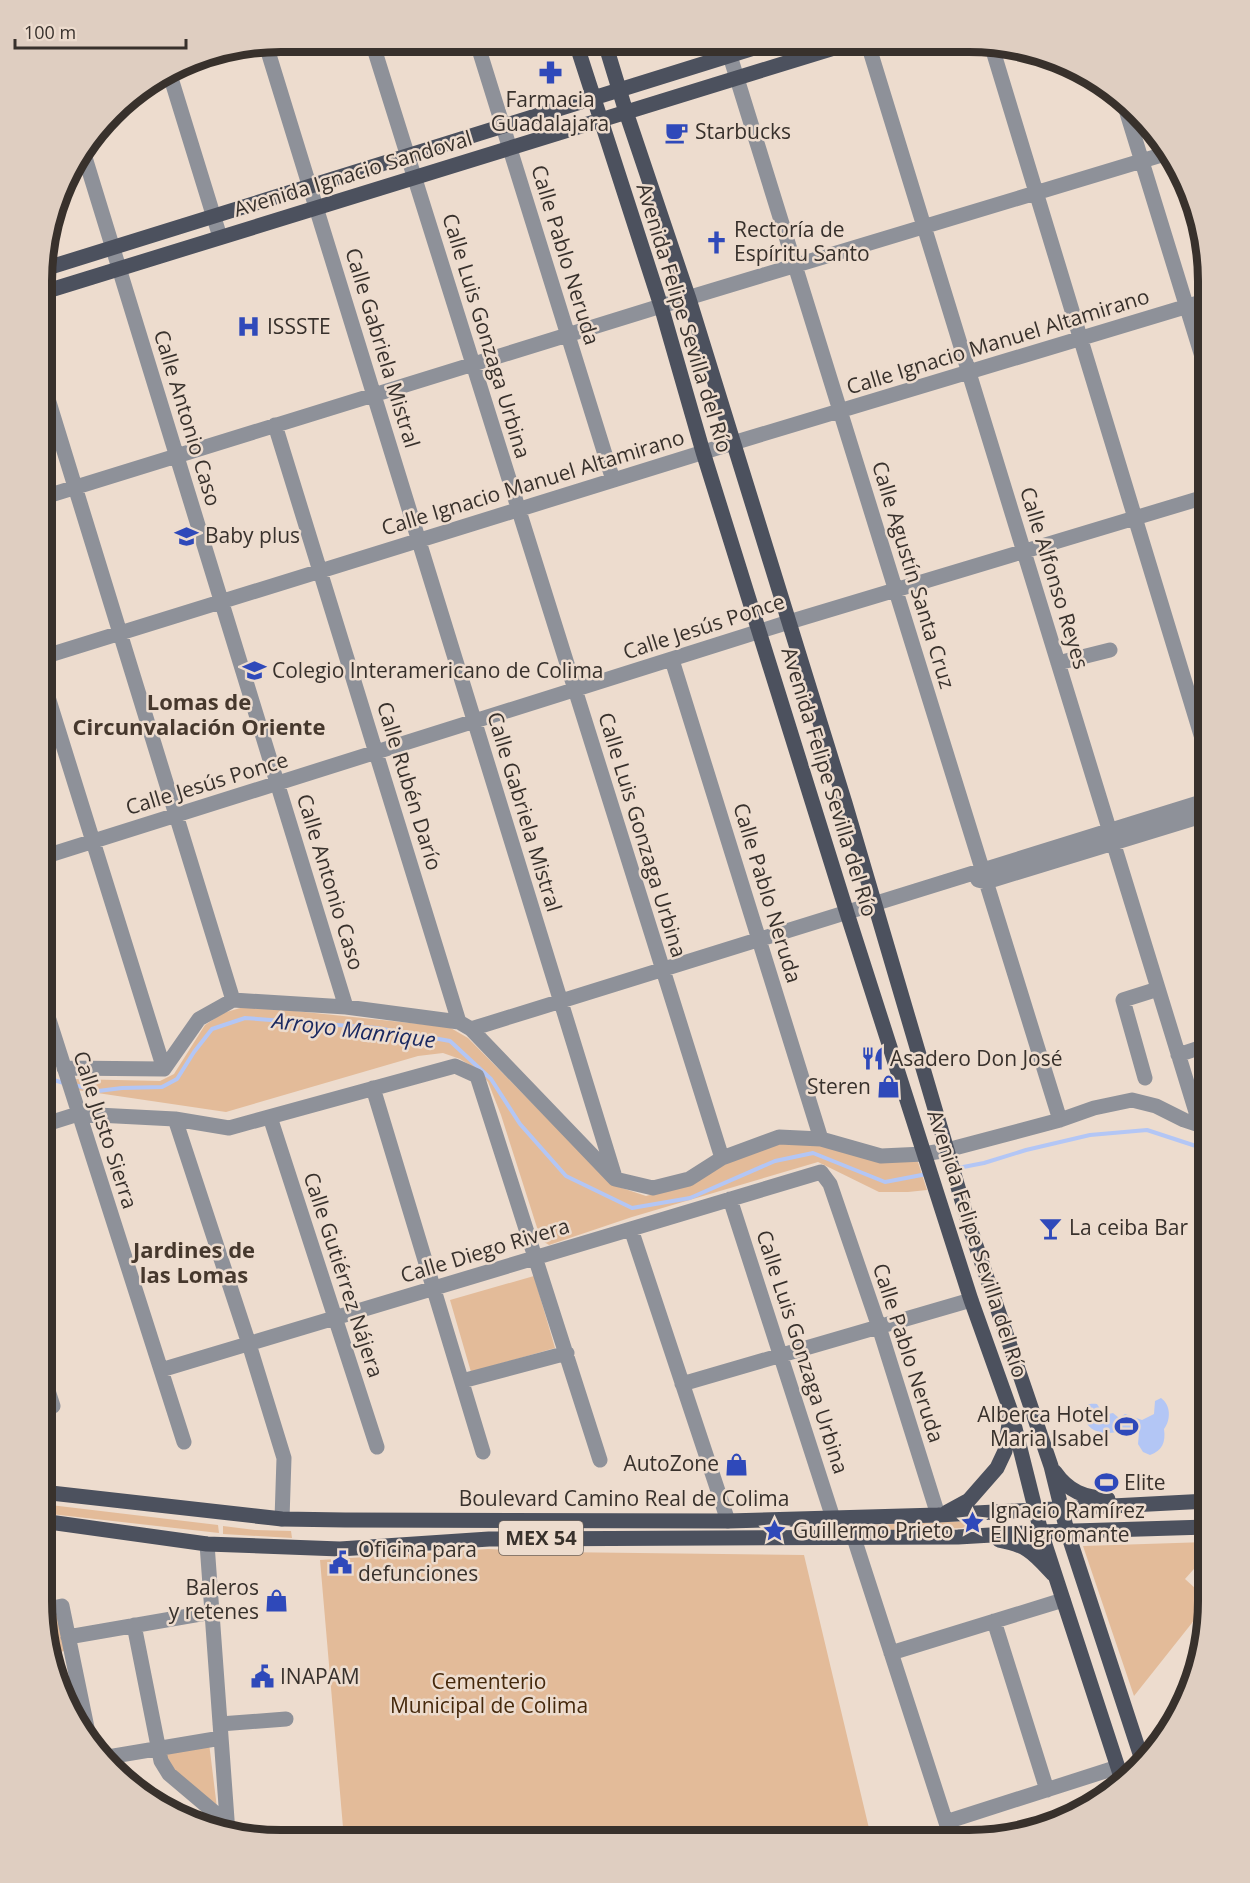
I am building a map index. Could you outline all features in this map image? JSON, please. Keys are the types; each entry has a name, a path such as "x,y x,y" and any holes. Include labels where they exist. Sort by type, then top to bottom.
{"main road":[{"name":"Avenida Felipe Sevilla del Río","path":"579,52 661,306 703,452 847,913 971,1300 1011,1412 1041,1532 1120,1773"},
{"name":"Avenida Felipe Sevilla del Río","path":"608,52 689,299 876,904 970,1227 1051,1466 1067,1532 1140,1753"},
{"name":"Avenida Ignacio Sandoval","path":"53,266 620,90 723,52"},
{"name":"Avenida Ignacio Sandoval","path":"52,289 821,52"},
{"path":"940,1515 969,1500 997,1468 1005,1451 1011,1412"},
{"path":"1051,1466 1062,1482 1090,1497 1159,1504"},
{"name":"Boulevard Camino Real de Colima","path":"52,1493 282,1519 345,1520 728,1521 940,1515 1198,1502"},
{"path":"303,1547 311,1534 308,1519"},
{"path":"345,1520 339,1528 338,1536 341,1543 348,1548"},
{"name":"Boulevard Camino Real de Colima","path":"52,1522 207,1544 348,1548 489,1539 963,1537 1198,1527"},
{"path":"963,1537 1014,1543 1032,1552 1055,1576"},
{"path":"1111,1745 1134,1737"}],"street":[{"name":"Calle Luis Gonzaga Urbina","path":"375,52 722,1158"},
{"name":"Calle Pablo Neruda","path":"480,52 613,480"},
{"name":"Calle Agustín Santa Cruz","path":"729,52 1059,1120"},
{"name":"Calle Alfonso Reyes","path":"870,52 1178,1055 1198,1098"},
{"name":"Calle Gabriela Mistral","path":"268,53 615,1179"},
{"path":"994,54 1198,725"},
{"path":"172,80 220,237"},
{"path":"1129,119 1198,343"},
{"path":"52,494 1160,155"},
{"name":"Calle Antonio Caso","path":"86,162 346,1007"},
{"name":"Calle Ignacio Manuel Altamirano","path":"52,654 703,452 1198,303"},
{"path":"52,412 232,1000"},
{"name":"Calle Rubén Darío","path":"275,425 376,752 465,1025"},
{"name":"Calle Jesús Ponce","path":"52,854 789,622 1198,499"},
{"path":"1058,663 1110,650"},
{"name":"Calle Pablo Neruda","path":"672,660 821,1138"},
{"path":"52,707 164,1069"},
{"path":"1112,837 1198,804"},
{"path":"164,1069 199,1019 232,1000 346,1007 465,1025 561,1001 960,878 985,876 1112,837 1198,816"},
{"path":"1144,1077 1123,1000 1158,988"},
{"path":"465,1025 615,1179 653,1188 689,1179 722,1158 779,1137 821,1138 881,1156 925,1158 948,1154 1094,1108 1132,1100 1198,1124"},
{"name":"Calle Justo Sierra","path":"52,1031 184,1442"},
{"path":"1178,1055 1198,1048"},
{"path":"52,1120 76,1108 175,1119 229,1128 455,1066 477,1076 600,1460"},
{"path":"64,1071 164,1069"},
{"path":"373,1088 483,1452"},
{"name":"Calle Gutiérrez Nájera","path":"270,1117 377,1447"},
{"path":"175,1119 284,1458 282,1519"},
{"name":"Calle Pablo Neruda","path":"821,1172 830,1184 940,1515"},
{"name":"Calle Diego Rivera","path":"160,1370 821,1172"},
{"name":"Calle Luis Gonzaga Urbina","path":"730,1199 833,1518"},
{"path":"631,1229 728,1521"},
{"path":"682,1384 971,1300"},
{"path":"462,1382 567,1353"},
{"path":"854,1538 949,1830"},
{"path":"207,1544 227,1824"},
{"path":"891,1653 1063,1600"},
{"path":"52,1608 62,1606 85,1720"},
{"path":"68,1637 212,1611"},
{"path":"994,1621 1047,1790"},
{"path":"134,1625 160,1761 169,1774 221,1823"},
{"path":"113,1756 157,1748 220,1731 286,1719"},
{"path":"946,1822 1118,1767"}],"green space":[{"path":"247,1006 449,1027 468,1038 613,1185 646,1196 691,1184 728,1162 782,1143 820,1144 917,1159 927,1190 879,1192 818,1162 632,1217 549,1245 541,1240 501,1115 488,1082 476,1069 460,1059 443,1053 418,1056 226,1112 77,1090 73,1079 160,1081 174,1074 205,1025 223,1013"},
{"path":"534,1276 555,1348 471,1372 450,1300"},
{"path":"52,1505 218,1525 219,1533 52,1514"},
{"path":"974,1521 974,1525 962,1528 819,1534 815,1531 818,1527"},
{"path":"223,1526 291,1531 292,1538 223,1534"},
{"path":"1198,1542 1198,1564 1185,1579 1198,1591 1197,1617 1134,1696 1083,1546"},
{"name":"Cementerio Municipal de Colima","path":"488,1549 804,1555 869,1830 343,1830 320,1560"},
{"path":"57,1612 65,1651 58,1652 53,1613"},
{"path":"209,1743 217,1808 172,1771 163,1750"}],"water":[{"name":"Alberca Hotel Maria Isabel","path":"1161,1398 1167,1405 1169,1417 1164,1429 1162,1445 1158,1451 1150,1455 1143,1452 1138,1444 1139,1432 1136,1430 1099,1432 1087,1424 1082,1412 1088,1405 1097,1404 1104,1415 1113,1413 1119,1418 1125,1414 1142,1420 1154,1414 1155,1401"}],"waterway":[{"name":"Arroyo Manrique","path":"74,1085 98,1091 162,1087 177,1079 212,1029 245,1018 377,1028 450,1041 491,1079 520,1124 566,1176 632,1208 690,1198 775,1161 813,1153 885,1182 927,1174"},
{"name":"Arroyo Manrique","path":"52,1080 64,1083"},
{"path":"958,1168 1090,1135 1147,1130 1198,1147"}],"place":[{"name":"Farmacia Guadalajara","path":"550,72"},
{"name":"Starbucks","path":"677,132"},
{"name":"Rectoría de Espíritu Santo","path":"716,242"},
{"name":"ISSSTE","path":"249,327"},
{"name":"Baby plus","path":"187,536"},
{"name":"Colegio Interamericano de Colima","path":"254,671"},
{"name":"Asadero Don José","path":"872,1059"},
{"name":"Steren","path":"889,1087"},
{"name":"La ceiba Bar","path":"1051,1228"},
{"name":"Alberca Hotel Maria Isabel","path":"1127,1427"},
{"name":"AutoZone","path":"737,1464"},
{"name":"Elite","path":"1106,1483"},
{"name":"Ignacio Ramírez El Nigromante","path":"972,1523"},
{"name":"Guillermo Prieto","path":"775,1531"},
{"name":"Oficina para defunciones","path":"340,1562"},
{"name":"Baleros y retenes","path":"277,1600"},
{"name":"INAPAM","path":"262,1677"}],"district":[{"name":"Lomas de Circunvalación Oriente","path":"199,714"},
{"name":"Jardines de las Lomas","path":"194,1262"}]}
